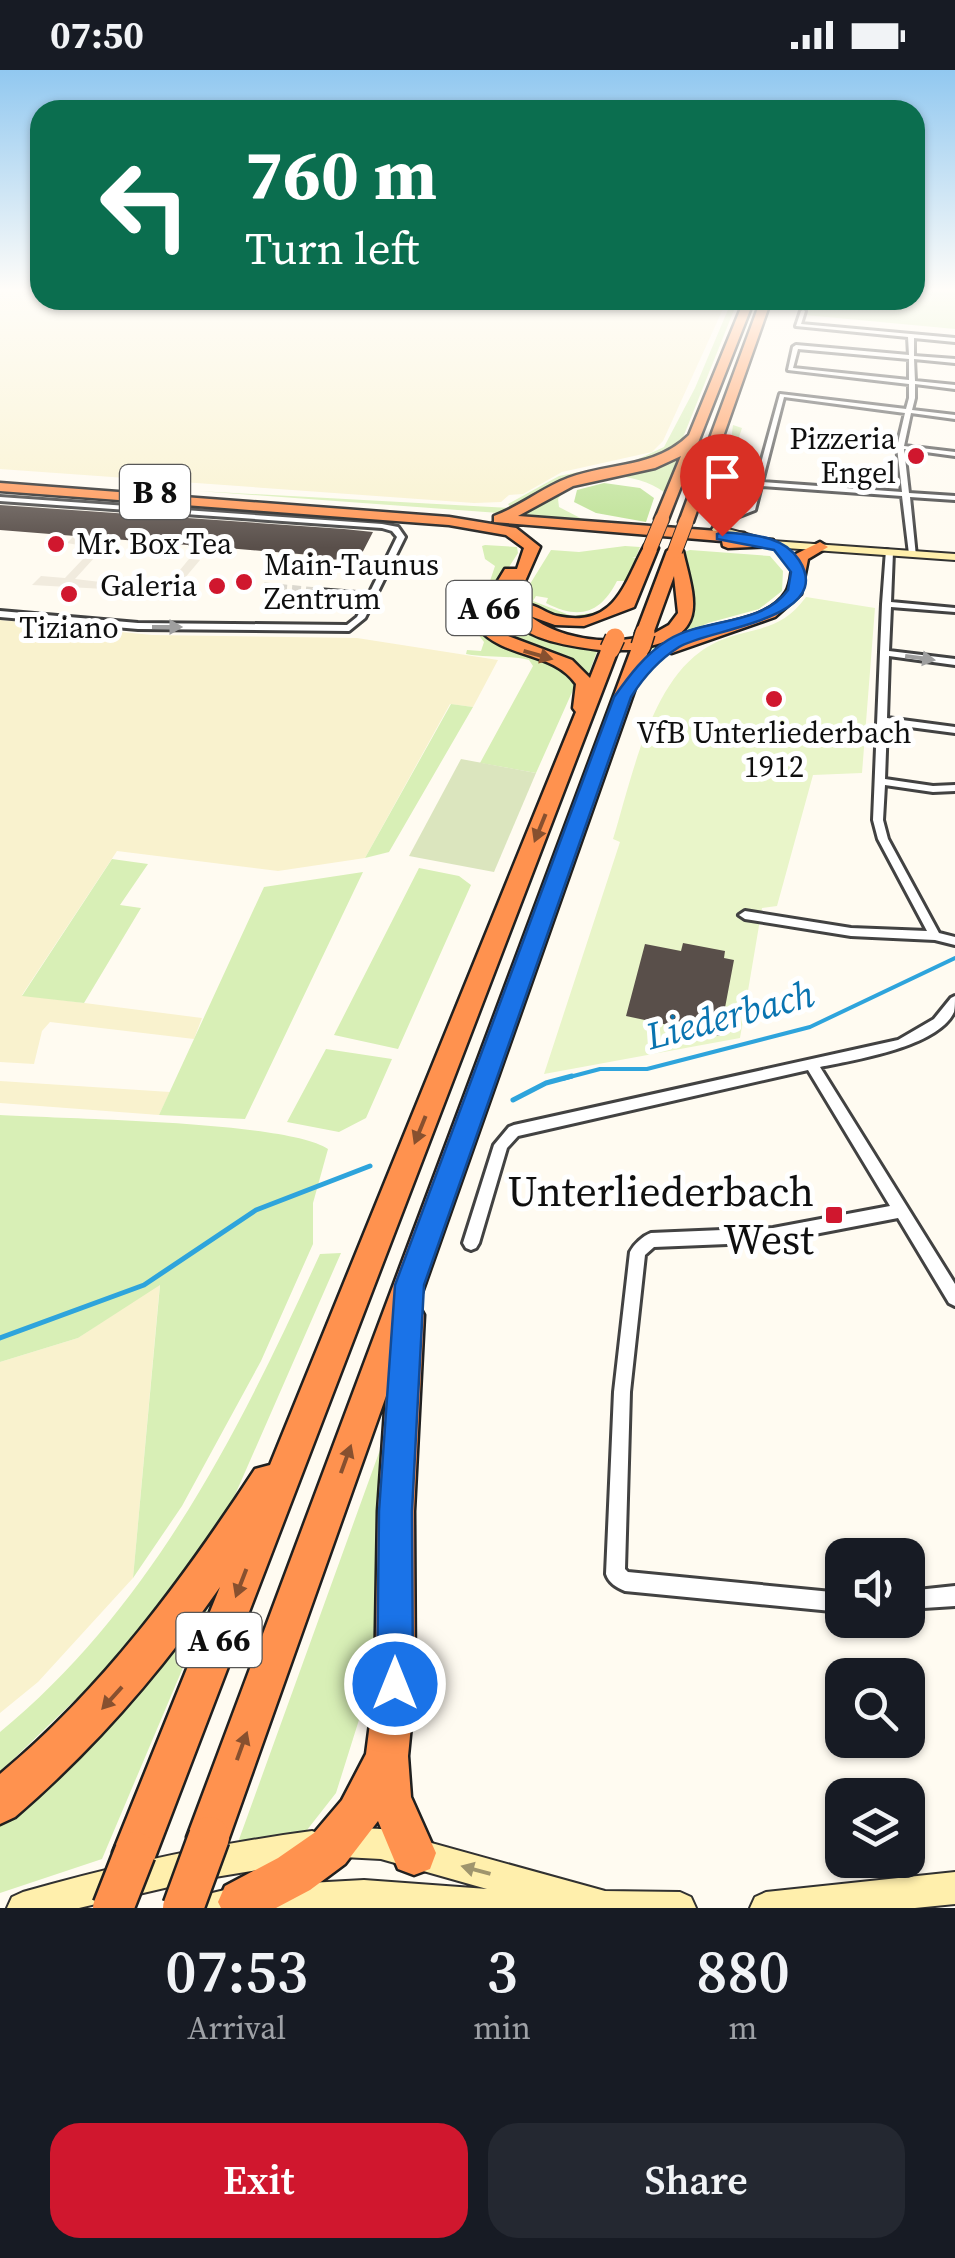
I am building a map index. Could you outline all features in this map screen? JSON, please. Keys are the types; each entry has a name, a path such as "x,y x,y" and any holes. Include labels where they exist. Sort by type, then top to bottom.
{"highway":[{"name":"A 66","path":"113,1908 633,592 638,538 662,519 719,377"},
{"name":"A 66","path":"183,1908 738,377"},
{"path":"717,529 707,521 705,513 727,448 730,400"},
{"path":"450,518 525,511 574,480 641,469 671,459 695,436"},
{"path":"638,538 584,518 564,505 567,493 585,482 612,478 649,486 662,496 662,519"},
{"name":"B 8","path":"0,485 405,518 450,518"},
{"name":"B 8","path":"0,485 450,518 638,538 770,543"},
{"name":"A 66","path":"405,518 484,528 518,542 520,555 487,612 487,628 507,645 564,664 582,677 585,690 576,737"},
{"name":"A 66","path":"450,518 526,538 532,553 512,592 514,611 540,632 586,644 646,640 681,621 688,607 675,551"},
{"path":"633,592 618,609 598,619 564,621 534,612 525,606 522,594 553,543 578,536 638,538"},
{"name":"B 8","path":"638,538 744,538"},
{"path":"770,543 788,554 798,572"},
{"path":"622,697 638,674 675,642 762,616 783,605 796,590 803,555 820,547"},
{"path":"410,1285 396,1511 395,1684 387,1756 390,1799 414,1854"},
{"path":"0,1802 115,1695 231,1541 302,1427"},
{"path":"224,1905 310,1866 340,1842 361,1815 387,1756"}],"main road":[{"path":"717,529 744,538"},
{"name":"B 8","path":"744,538 770,543"},
{"path":"770,543 955,557"},
{"path":"24,1908 244,1854 340,1842 382,1844 604,1906"},
{"path":"766,1908 955,1888"},
{"path":"224,1905 364,1896 480,1905 680,1908"}],"street":[{"path":"858,377 955,387"},
{"path":"912,377 900,447 913,554"},
{"path":"717,529 721,522 751,510 782,395 955,417"},
{"path":"900,447 955,454"},
{"path":"759,484 955,498"},
{"path":"0,499 382,526 395,529 402,537 360,618 349,628 150,626 0,614"},
{"path":"888,552 878,820 883,839 935,936"},
{"path":"318,592 366,596"},
{"path":"886,604 955,610"},
{"path":"886,653 955,662"},
{"path":"882,720 955,730"},
{"path":"880,781 933,789 955,788"},
{"path":"745,915 851,932 935,936 955,941"},
{"path":"471,1243 502,1146 514,1132 901,1044 939,1022 955,1001"},
{"path":"812,1066 955,1298"},
{"path":"825,1601 625,1582 616,1574 622,1392 638,1252 651,1240 773,1235 901,1210"},
{"path":"925,1599 955,1596"}],"shaded area":[{"path":"0,377 692,377 663,441 652,452 562,472 501,502 0,469"},
{"path":"74,536 99,544 94,558 75,579 135,586 171,581 189,559 200,560 168,598 155,597 159,592 32,585 41,576 65,578 83,559 80,558 84,546 67,543"},
{"path":"0,620 152,635 357,638 498,660 473,707 450,704 365,858 278,871 117,851 22,995 202,1018 194,1039 50,1022 42,1031 34,1064 0,1062"},
{"path":"0,1081 170,1092 159,1115 0,1103"},
{"path":"160,1283 133,1578 38,1682 0,1713 0,1362 78,1338"}],"green space":[{"path":"700,377 707,377 678,450 669,456 587,474 518,510 499,513 198,491 511,508 508,504 559,476 634,461 664,447"},
{"path":"733,425 742,428 722,488 738,490 737,497 751,499 749,508 714,524 709,512 730,448"},
{"path":"679,458 664,492 638,480 609,476 580,482 568,489 558,499 559,507 586,521 512,516 586,478"},
{"path":"604,483 640,488 654,498 646,522 596,513 574,502 577,490"},
{"path":"485,545 517,547 518,553 489,598 497,642 555,663 577,681 536,773 480,763 533,666 521,658 466,654 467,650 481,651 484,642 474,629 495,566 485,559"},
{"path":"640,547 636,557 632,557 636,558 625,581 617,581 597,606 570,612 546,603 548,598 536,596 533,601 572,616 609,610 566,618 527,602 530,584 551,550 579,552"},
{"path":"684,552 770,556 783,571 782,591 759,609 708,623 647,652 651,642 685,625"},
{"path":"519,565 510,612 598,649 587,678 494,631 490,618"},
{"path":"806,597 875,608 862,773 813,775 777,906 762,908 740,1038 544,1074 620,842 613,839 635,764 667,689 700,652 729,637 782,620"},
{"path":"451,704 473,707 389,852 365,858"},
{"path":"461,759 536,773 494,872 409,856"},
{"path":"112,859 148,864 120,905 141,908 84,1003 22,996"},
{"path":"419,868 459,876 471,885 398,1049 334,1035"},
{"path":"363,872 245,1119 159,1115 264,887"},
{"path":"326,1049 392,1059 366,1118 339,1132 287,1122"},
{"path":"0,1115 223,1127 268,1132 328,1149 313,1203 313,1244 261,1361 182,1506 133,1578 160,1285 78,1338 0,1362"},
{"path":"341,1253 228,1511 127,1650 0,1772 0,1732 54,1683 147,1572 224,1449 320,1254"},
{"path":"389,1425 374,1672 336,1793 307,1830 237,1845"},
{"path":"215,1592 102,1859 0,1893 0,1821"}],"building":[{"path":"0,505 373,532 359,559 316,560 311,555 203,546 193,549 188,545 0,530"},
{"path":"683,943 725,951 724,958 734,960 724,1013 738,1016 735,1030 721,1027 720,1036 626,1016 645,944 681,951"}],"waterway":[{"name":"Liederbach","path":"562,1079 600,1069 647,1069 810,1027 955,958"},
{"name":"Liederbach","path":"513,1100 546,1083 572,1076"},
{"name":"Liederbach","path":"0,1338 144,1285 256,1210 370,1166"}],"tunnel":[{"path":"264,587 318,592"}],"place":[{"name":"Pizzeria Engel","path":"916,456"},
{"name":"Mr. Box Tea","path":"56,544"},
{"name":"Main-Taunus Zentrum","path":"244,582"},
{"name":"Galeria","path":"217,586"},
{"name":"Tiziano","path":"69,594"},
{"name":"VfB Unterliederbach 1912","path":"774,699"},
{"name":"Unterliederbach West","path":"834,1215"}],"route":[{"path":"395,1684 396,1511 410,1285 622,697 638,674 675,642 776,610 796,590 798,572 788,554 758,540 722,536"}]}
